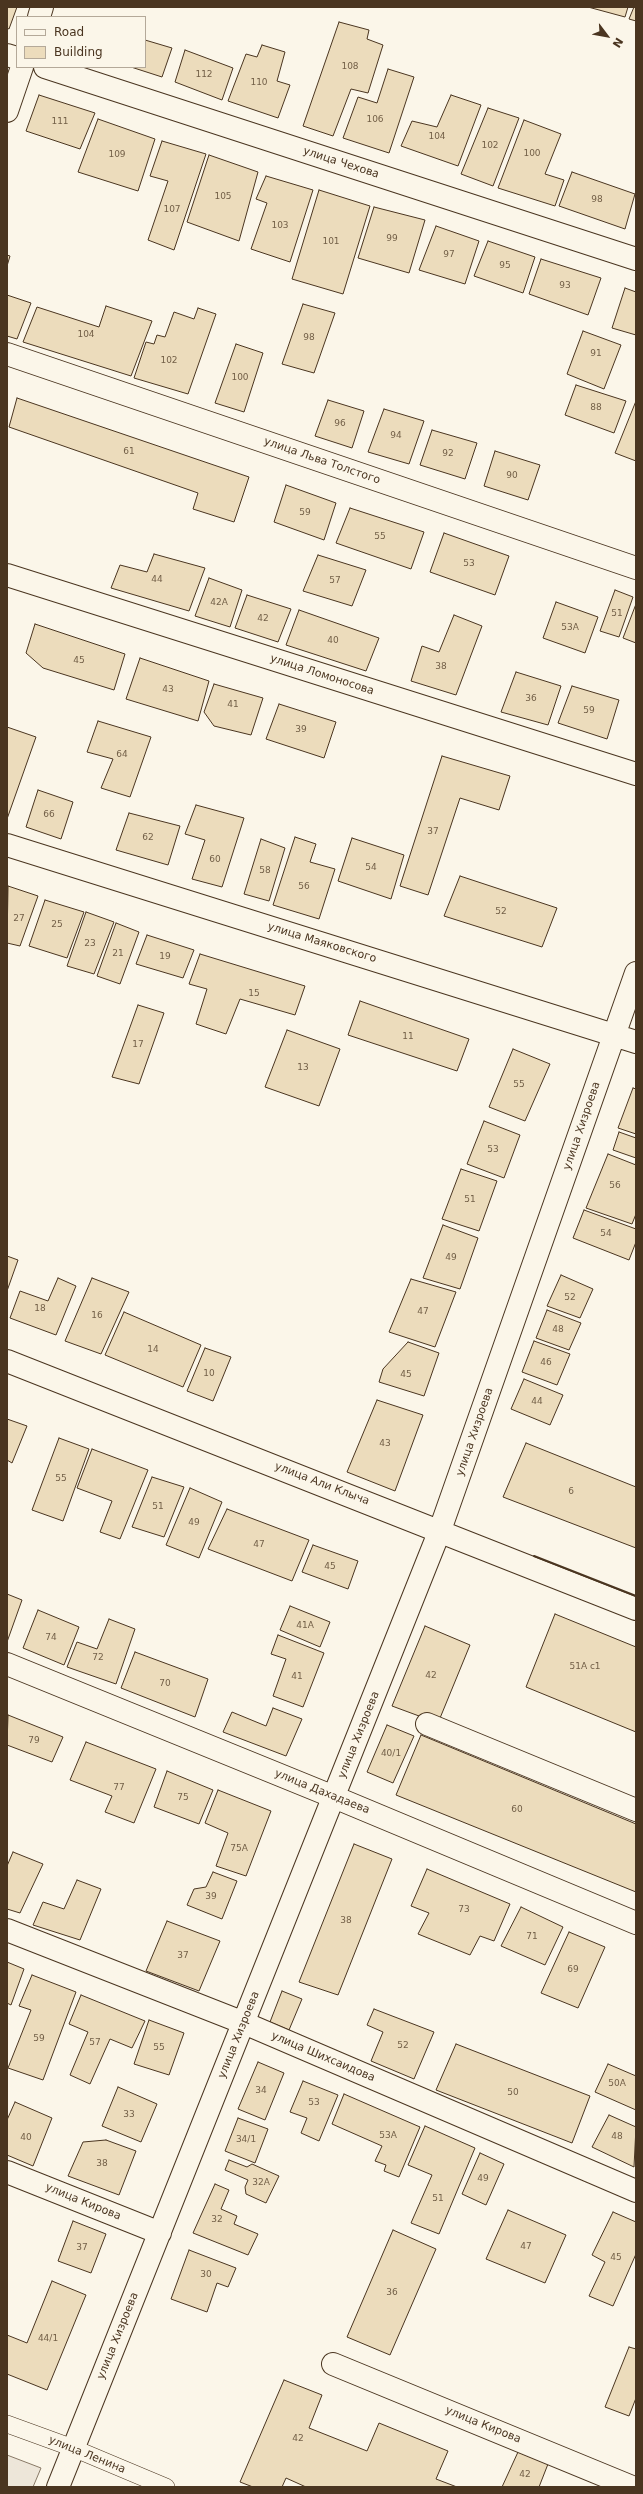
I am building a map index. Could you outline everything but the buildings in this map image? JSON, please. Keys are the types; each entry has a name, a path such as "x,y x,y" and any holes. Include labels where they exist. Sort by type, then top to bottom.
{"street":[{"path":"7,111 22,68"},
{"name":"улица Чехова","path":"48,68 636,259"},
{"name":"улица Льва Толстого","path":"7,354 636,568"},
{"name":"улица Ломоносова","path":"7,575 636,774"},
{"name":"улица Маяковского","path":"7,845 636,1042"},
{"name":"улица Хизроева","path":"58,2487 440,1530 636,973"},
{"name":"улица Али Клыча","path":"7,1361 440,1530 636,1609"},
{"name":"улица Дахадаева","path":"7,1664 334,1797 636,1923"},
{"path":"427,1724 636,1810"},
{"name":"улица Шихсаидова","path":"7,1930 244,2023 636,2191"},
{"name":"улица Кирова","path":"7,2172 160,2233"},
{"name":"улица Кирова","path":"334,2364 632,2487"},
{"name":"улица Ленина","path":"7,2424 74,2448 166,2487"}],"shaded area":[{"path":"7,2455 41,2468 33,2487 7,2487"}],"wall":[{"path":"534,1556 636,1596"}]}
